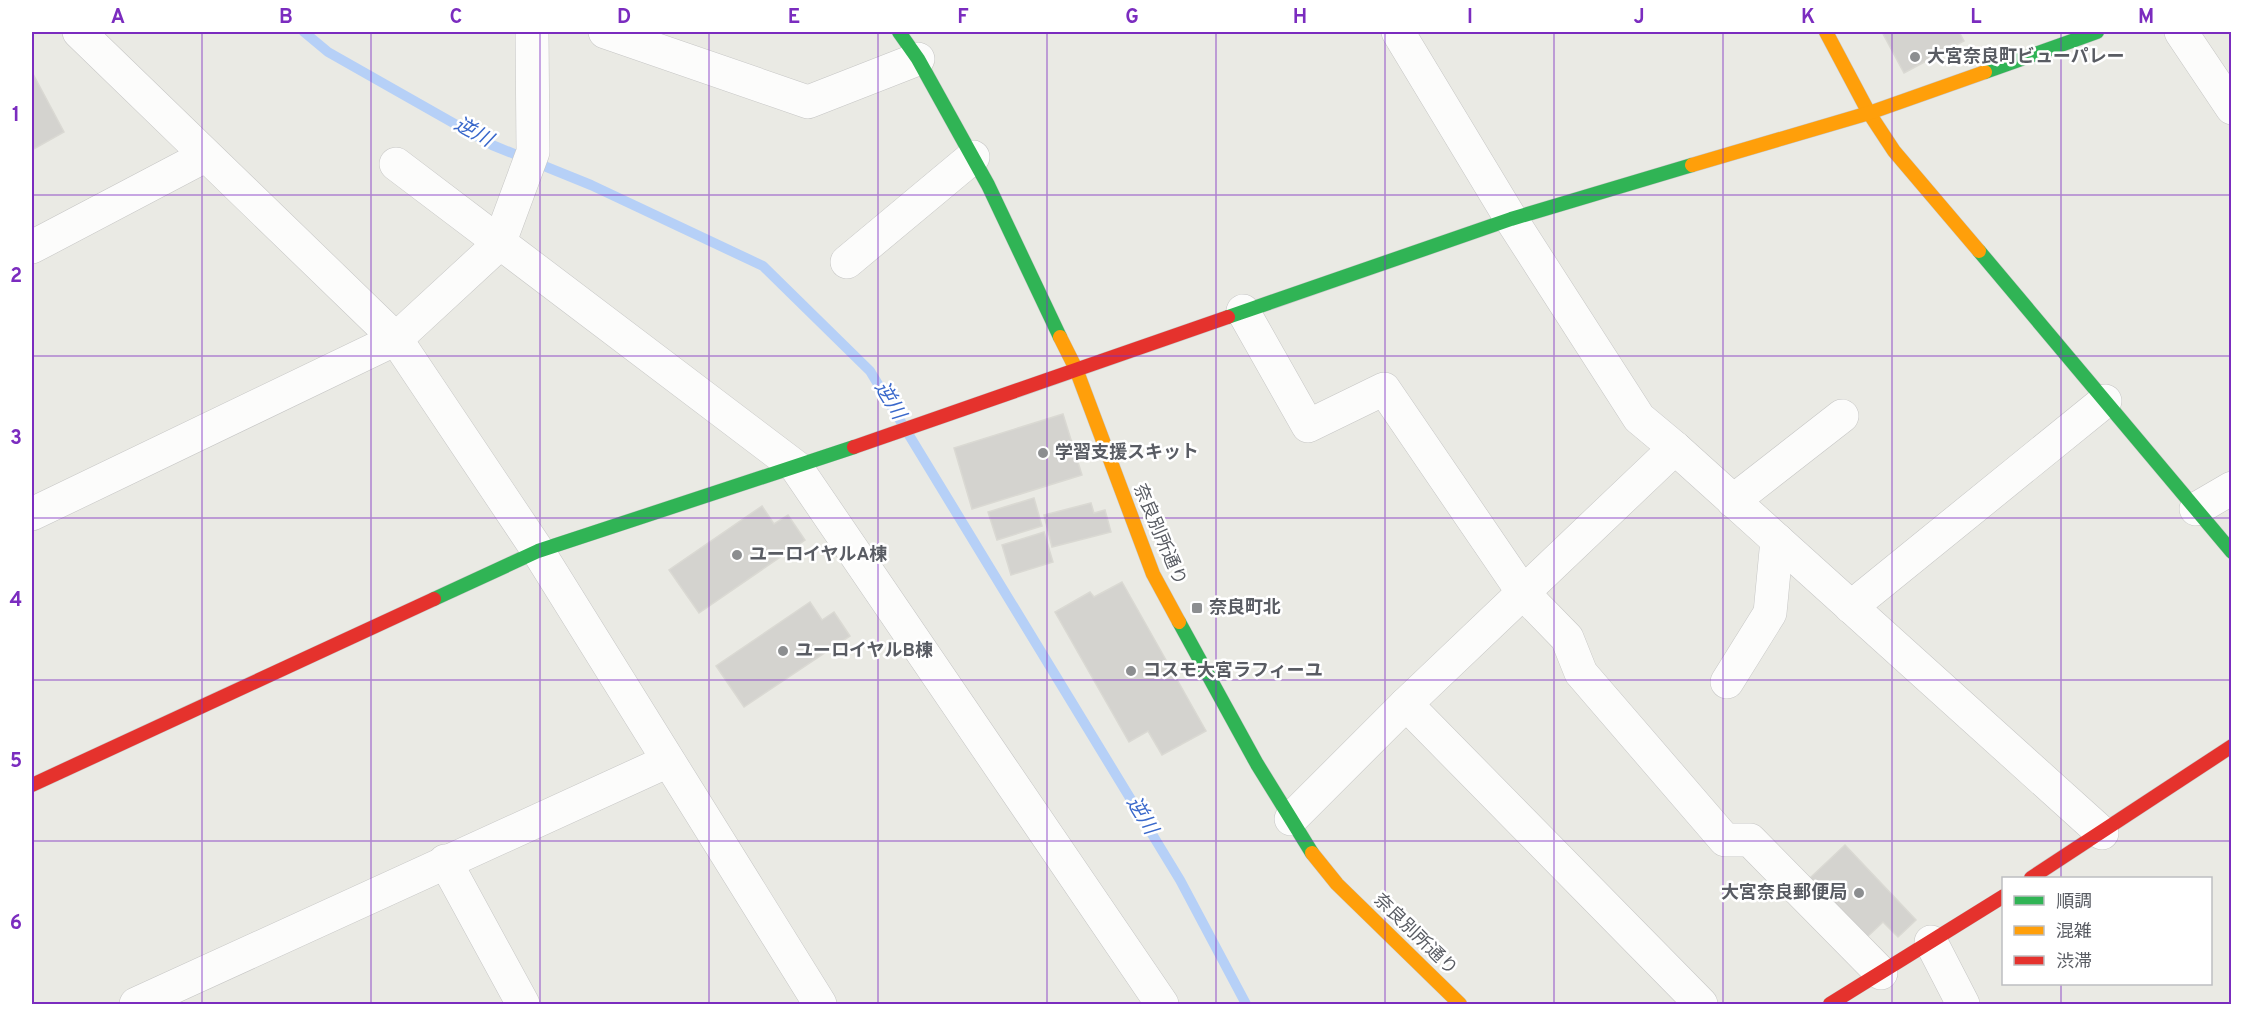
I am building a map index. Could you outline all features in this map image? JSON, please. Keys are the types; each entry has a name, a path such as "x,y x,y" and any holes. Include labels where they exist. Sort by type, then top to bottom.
{"street":[{"path":"79,32 396,339 538,551 820,1005"},
{"path":"32,514 396,339 499,244 533,152 532,32"},
{"path":"605,32 808,102 918,59"},
{"name":"奈良別所通り","path":"900,32 918,59 972,157 1076,369 1153,574 1252,754 1314,856 1337,884 1460,1005"},
{"path":"1398,32 1511,219 1639,418 1778,540 2102,833"},
{"path":"1826,32 1869,113 1894,151 2232,552"},
{"path":"32,785 538,551 796,467 1511,219 1869,113 2097,32"},
{"path":"2181,32 2232,108"},
{"path":"32,247 205,156"},
{"path":"847,262 972,157"},
{"path":"396,164 796,467 1162,1005"},
{"path":"1243,311 1308,426 1384,388 1524,594 1567,638 1581,673 1725,840 1750,840 1881,974"},
{"path":"1851,607 2105,401"},
{"path":"1734,501 1842,416"},
{"path":"1291,819 1406,704 1675,448"},
{"path":"2196,509 2232,488"},
{"path":"1727,682 1770,613 1778,540"},
{"path":"1406,704 1701,1005"},
{"path":"2034,877 2232,746"},
{"path":"136,1005 445,861 668,761"},
{"path":"445,861 523,1005"},
{"path":"1830,1005 2002,897"},
{"path":"1931,942 1963,1005"}],"building":[{"name":"大宮奈良町ビューパレー","path":"1882,32 1959,32 1964,41 1904,73"},
{"path":"32,72 64,132 32,150"},
{"path":"1063,414 1082,475 972,509 954,448"},
{"path":"1034,498 1042,526 997,540 988,512"},
{"path":"1091,503 1094,513 1105,510 1111,532 1052,547 1044,515"},
{"name":"ユーロイヤルA棟","path":"762,506 774,524 788,515 805,540 699,613 669,570"},
{"path":"1044,532 1053,562 1011,575 1002,545"},
{"name":"コスモ大宮ラフィーユ","path":"1122,582 1206,731 1162,755 1148,731 1129,742 1055,612 1090,592 1094,597"},
{"name":"ユーロイヤルB棟","path":"810,602 822,620 834,612 850,636 744,707 716,666"},
{"path":"1845,845 1916,920 1898,937 1883,922 1866,938 1810,878"}],"waterway":[{"name":"逆川","path":"304,32 328,52 492,145 591,185 763,266 870,371 1180,880 1246,1004"}],"traffic: fast":[{"path":"899,32 918,59 988,185 1060,337"},
{"path":"1985,72 2097,32"},
{"path":"1228,317 1511,219 1692,165"},
{"path":"1979,251 2232,552"},
{"path":"434,599 538,551 854,447"},
{"path":"1179,622 1257,764 1312,853"}],"traffic: slow":[{"path":"1826,32 1869,113 1894,151 1979,251"},
{"path":"1692,165 1869,113 1985,72"},
{"path":"1060,337 1076,369 1153,574 1179,622"},
{"path":"1312,853 1337,884 1460,1004"}],"traffic: jam":[{"path":"854,447 1228,317"},
{"path":"32,785 434,599"},
{"path":"2033,877 2232,746"},
{"path":"1830,1004 2002,897"}],"place":[{"name":"大宮奈良町ビューパレー","path":"1915,57"},
{"name":"学習支援スキット","path":"1043,453"},
{"name":"ユーロイヤルA棟","path":"737,555"},
{"name":"奈良町北","path":"1197,608"},
{"name":"ユーロイヤルB棟","path":"783,651"},
{"name":"コスモ大宮ラフィーユ","path":"1131,671"},
{"name":"大宮奈良郵便局","path":"1859,893"}]}
